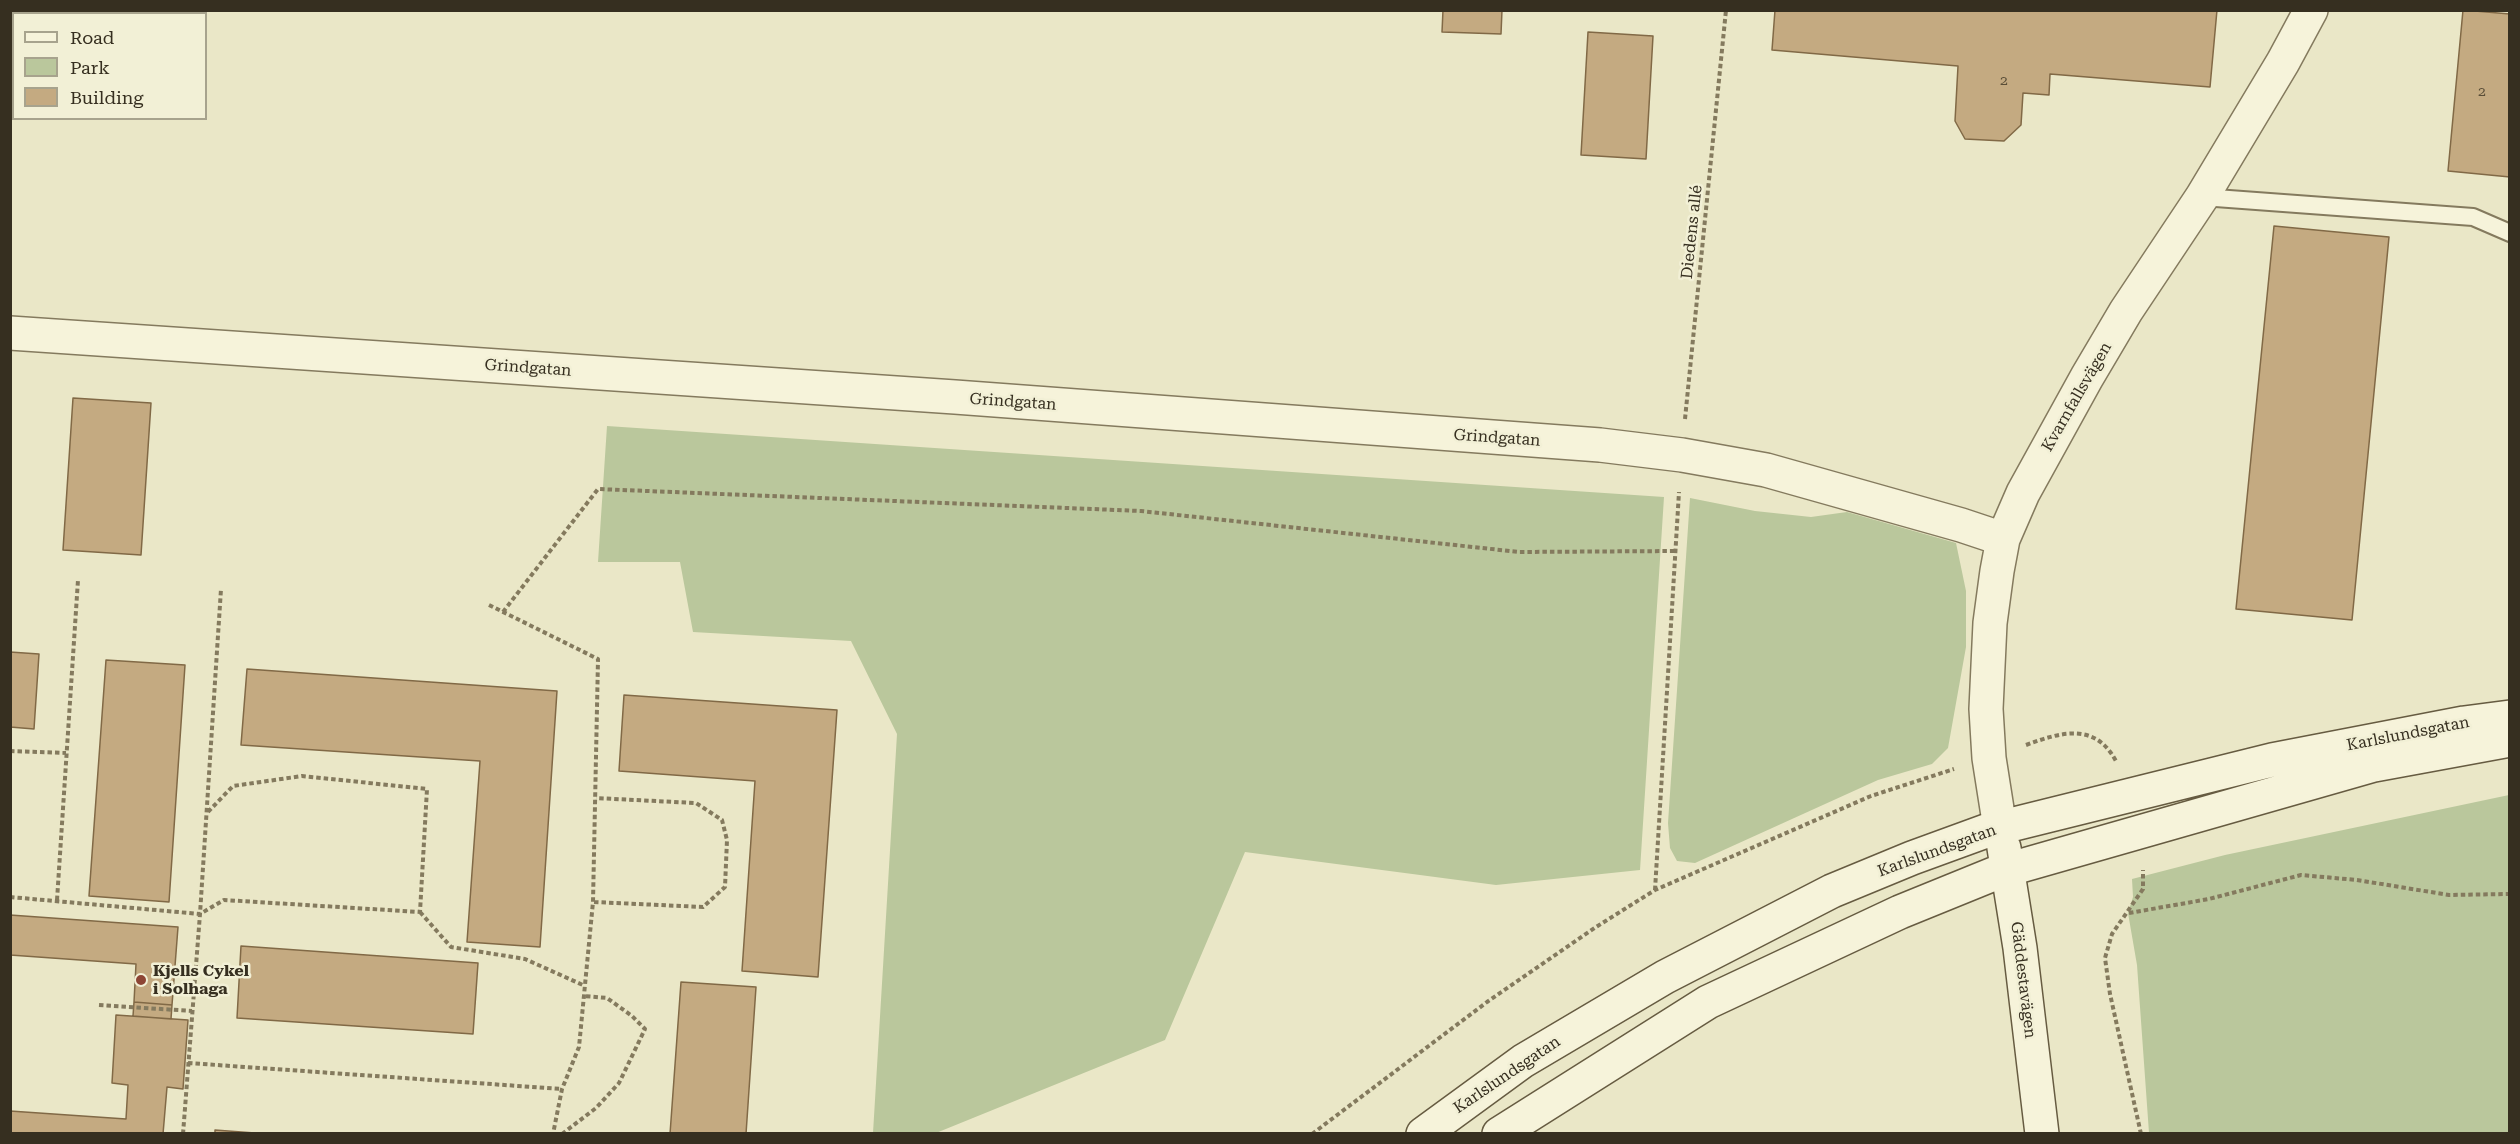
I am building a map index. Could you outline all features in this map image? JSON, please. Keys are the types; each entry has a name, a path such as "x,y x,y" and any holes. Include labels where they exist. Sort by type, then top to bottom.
{"street":[{"name":"Kvarnfallsvägen","path":"2000,828 1989,758 1986,709 1990,623 2003,539 2023,493 2087,377 2126,311 2202,197 2283,62 2311,10"},
{"name":"Grindgatan","path":"10,333 943,396 1600,445 1682,455 1766,470 2003,539"},
{"name":"Karlslundsgatan","path":"1423,1134 1523,1061 1665,976 1832,891 1912,858 2000,828 2272,760 2464,723 2510,717"},
{"name":"Karlslundsgatan","path":"1499,1134 1708,1002 1900,912 2007,869 2374,765 2510,740"},
{"name":"Gäddestavägen","path":"2000,828 2020,948 2042,1134"}],"lane":[{"path":"2202,197 2473,217 2510,233"}],"path":[{"name":"Diedens allé","path":"1655,890 1682,455 1726,10"},
{"path":"503,612 598,489 1141,511 1519,552 1676,551"},
{"path":"57,900 78,580"},
{"path":"183,1134 221,589"},
{"path":"489,605 598,659 593,902 579,1047 562,1089 553,1134"},
{"path":"10,751 66,753"},
{"path":"206,814 233,786 302,776 427,789 420,912 451,947 525,959 585,986"},
{"path":"593,902 703,907 725,887 727,840 722,820 696,803 596,798"},
{"path":"2128,913 2209,899 2301,875 2357,880 2449,895 2510,894"},
{"path":"10,897 200,914 224,900 420,912"},
{"path":"562,1134 596,1108 619,1083 645,1029 608,998 584,996"},
{"path":"99,1005 192,1011"},
{"path":"188,1063 562,1089"}],"green space":[{"path":"607,426 1664,497 1640,870 1496,885 1245,852 1165,1040 936,1133 873,1133 897,734 851,641 693,632 680,562 598,562"},
{"path":"1690,498 1755,511 1811,517 1847,512 1956,543 1966,591 1966,647 1948,748 1932,764 1878,780 1695,863 1677,861 1670,848 1668,823"},
{"path":"2509,795 2509,1133 2149,1133 2137,965 2128,913 2133,897 2132,879 2225,855"}],"building":[{"path":"1443,10 1502,10 1501,34 1442,32"},
{"path":"1775,10 2217,10 2210,87 2050,74 2049,95 2023,93 2021,125 2004,141 1965,139 1955,121 1958,66 1772,50"},
{"path":"2463,10 2510,14 2510,177 2448,171"},
{"path":"1588,32 1653,36 1646,159 1581,155"},
{"path":"2274,226 2389,237 2352,620 2236,609"},
{"path":"73,398 151,403 141,555 63,550"},
{"path":"10,652 39,654 34,729 10,727"},
{"path":"106,660 185,665 169,902 89,896"},
{"path":"247,669 557,691 540,947 467,942 480,761 241,745"},
{"path":"624,695 837,710 818,977 742,971 755,781 619,771"},
{"path":"10,915 178,927 172,1005 134,1002 136,964 10,955"},
{"path":"241,946 478,963 473,1034 237,1018"},
{"path":"681,982 756,987 746,1134 670,1134"},
{"path":"134,1002 172,1005 171,1019 133,1016"},
{"path":"116,1015 188,1020 183,1089 167,1087 163,1134 10,1134 10,1111 126,1119 128,1085 112,1083"},
{"path":"215,1130 268,1134 215,1134"}],"place":[{"name":"Kjells Cykel i Solhaga","path":"141,980"}]}
